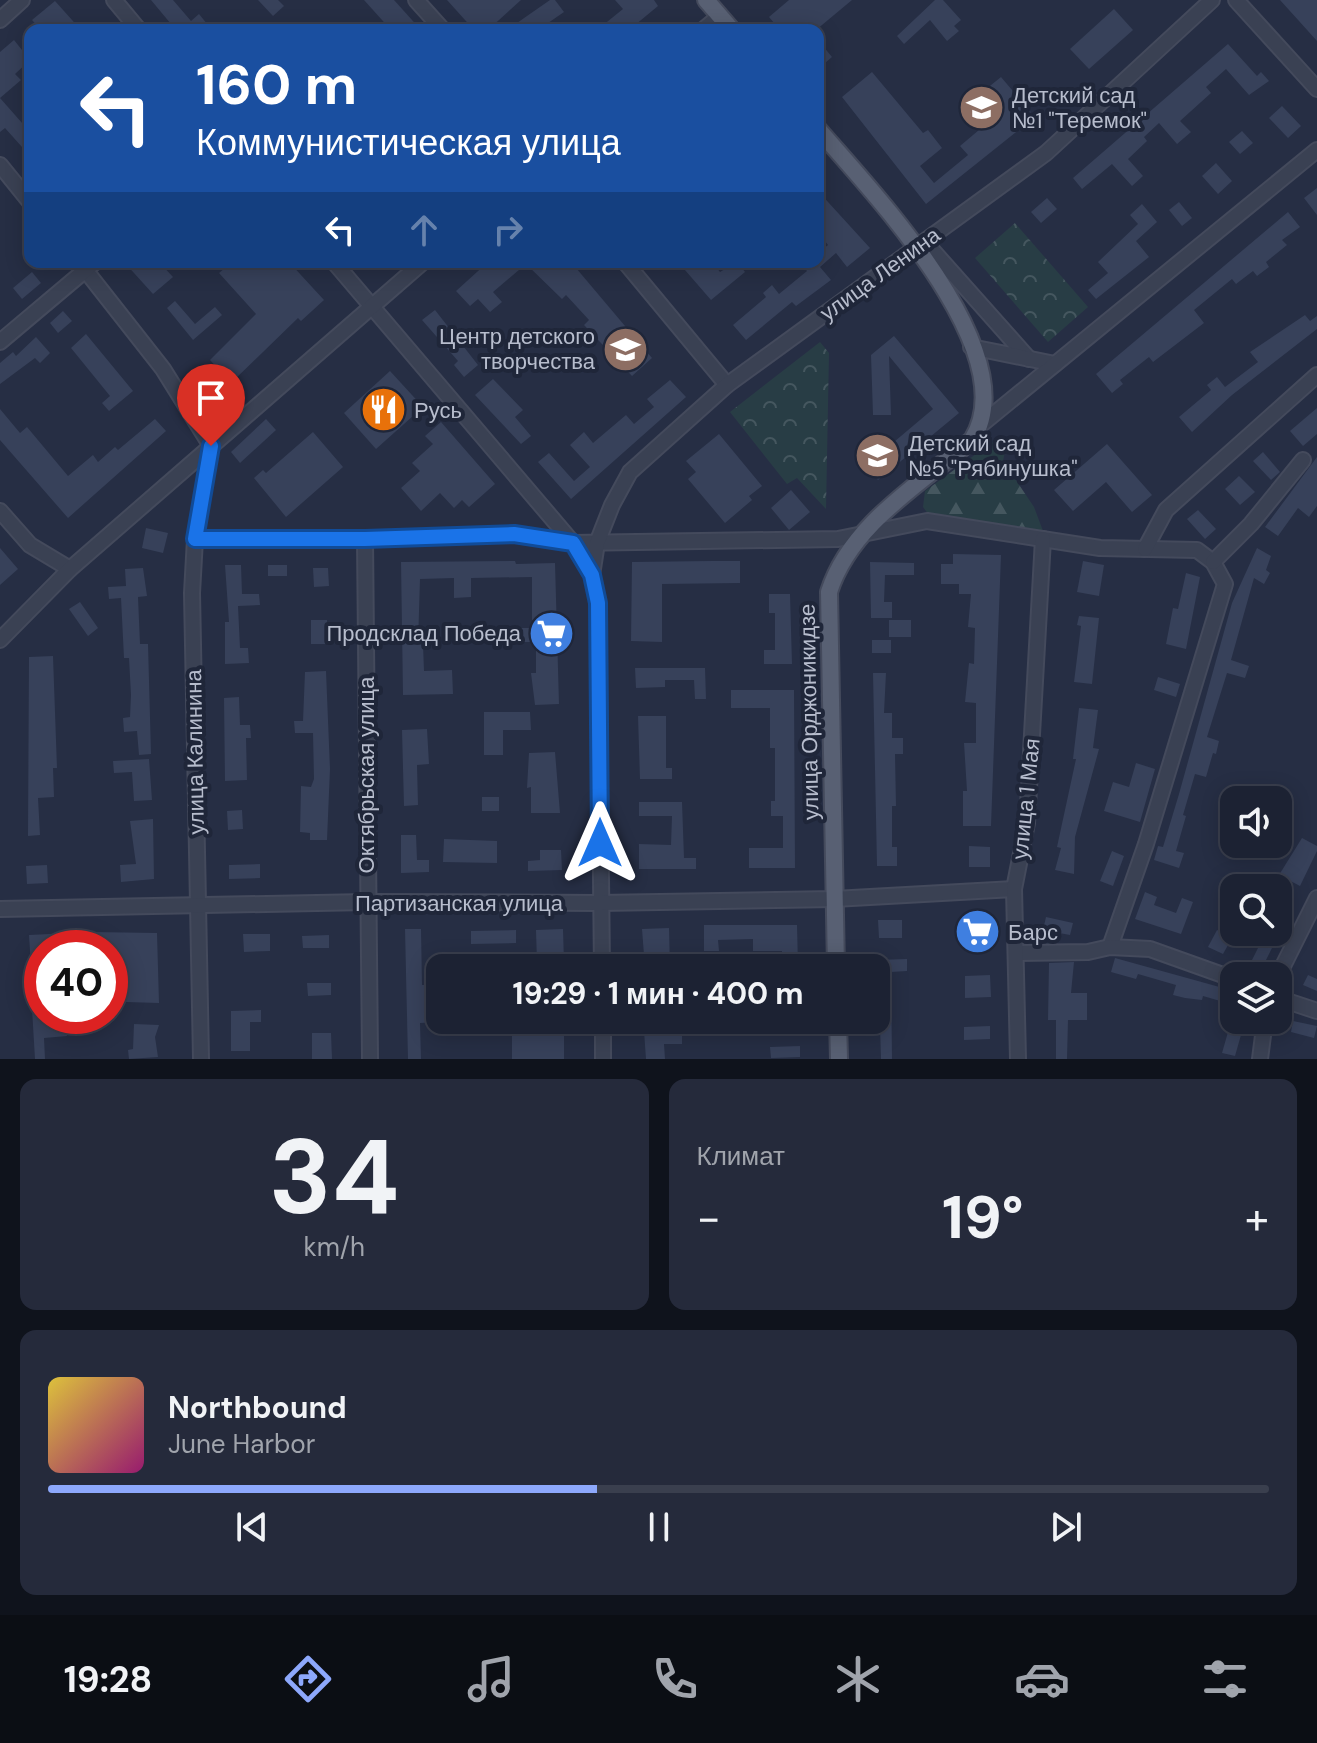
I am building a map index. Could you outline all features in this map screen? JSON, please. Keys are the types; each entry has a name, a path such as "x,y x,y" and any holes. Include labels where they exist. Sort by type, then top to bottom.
{"main road":[{"path":"706,0 727,24"},
{"path":"824,136 922,244 971,347 985,396 983,423"},
{"name":"улица Орджоникидзе","path":"836,954 829,592 835,571 863,531 972,440 983,423"},
{"path":"838,1034 839,1059"}],"street":[{"path":"0,20 22,0"},
{"path":"114,0 134,24"},
{"path":"416,0 438,24"},
{"name":"улица Ленина","path":"592,575 597,543 612,505 630,472 727,385 1046,153 1212,0"},
{"path":"1236,0 1317,89"},
{"path":"710,24 720,16"},
{"path":"983,423 1317,150"},
{"path":"0,165 24,195"},
{"path":"922,244 1029,359"},
{"path":"0,342 83,268"},
{"path":"88,268 163,369 211,446"},
{"path":"339,268 573,543 592,575 598,603 602,954"},
{"path":"0,640 70,569 416,268"},
{"path":"630,268 727,385"},
{"path":"971,347 1055,364"},
{"path":"1145,549 1166,510 1317,375"},
{"name":"улица Калинина","path":"201,1059 192,593 195,539 211,446"},
{"path":"1213,562 1251,524 1303,460"},
{"path":"0,511 30,545 70,569"},
{"path":"195,539 365,539 514,534 573,543 838,539 863,531 927,521 1100,548 1197,550 1213,562 1225,584 1146,844 1110,947"},
{"name":"Октябрьская улица","path":"365,539 370,1059"},
{"name":"улица 1 Мая","path":"1018,1059 1014,889 1027,823 1043,539"},
{"name":"Партизанская улица","path":"0,909 367,902 600,903 834,899 1014,889"},
{"path":"1285,962 1317,898"},
{"path":"1017,953 1088,952 1110,947 1150,949 1220,974"},
{"path":"1292,1003 1317,1011"},
{"path":"603,1034 603,1059"},
{"path":"1260,1059 1263,1034"}],"green space":[{"path":"1015,223 1088,307 1048,342 975,258"},
{"path":"820,342 829,353 826,509 797,478 787,484 730,412"},
{"path":"994,441 1006,447 1003,461 1034,507 1043,531 929,515 923,507 925,491"}],"building":[{"path":"151,0 173,0 191,21 199,14 207,24 171,24"},
{"path":"258,0 278,0 284,6 273,16"},
{"path":"364,0 394,0 416,24 386,24"},
{"path":"447,0 521,0 495,24 469,24"},
{"path":"550,0 555,0 564,12 547,24 516,24"},
{"path":"615,0 654,0 658,6 636,24 604,24 623,9"},
{"path":"789,0 852,0 823,24 775,24 769,17"},
{"path":"935,0 943,0 961,20 954,26 959,31 947,41 930,20 904,44 897,36"},
{"path":"1280,0 1317,0 1317,41 1299,21"},
{"path":"55,1 76,24 36,24 32,20"},
{"path":"1114,9 1133,30 1089,69 1070,49"},
{"path":"14,40 24,52 24,66 15,74 21,80 0,98 0,52"},
{"path":"1228,44 1257,76 1261,72 1269,81 1249,95 1226,69 1206,87 1211,93 1180,121 1191,132 1177,144 1159,123 1144,137 1147,141 1128,159 1143,176 1132,186 1112,164 1082,189 1073,178"},
{"path":"824,47 832,57 824,64"},
{"path":"872,72 923,133 928,130 942,148 920,166 934,183 968,155 960,146 992,119 975,98 1001,77 1035,117 926,204 842,97"},
{"path":"0,98 24,125 24,149 5,128 0,132"},
{"path":"1282,106 1301,126 1288,138 1269,118"},
{"path":"1242,131 1253,143 1240,154 1229,142"},
{"path":"1216,163 1232,181 1218,194 1202,176"},
{"path":"1317,188 1317,215 1304,198"},
{"path":"824,198 870,248 847,267 836,253 824,264 824,248 828,245 824,240"},
{"path":"1047,198 1057,209 1041,223 1031,212"},
{"path":"1179,202 1192,218 1182,226 1169,210"},
{"path":"1142,204 1157,222 1136,241 1149,257 1096,299 1088,290 1108,273 1098,262 1138,224 1130,215"},
{"path":"1288,212 1300,227 1282,240 1287,245 1266,262 1269,267 1257,276 1253,271 1236,284 1232,279 1194,310 1204,323 1153,362 1149,357 1120,380 1123,384 1112,393 1096,374"},
{"path":"129,268 165,268 173,277 153,294"},
{"path":"225,268 295,268 324,300 301,321 298,318 231,383 210,360 256,314 219,273"},
{"path":"481,268 521,268 493,292 502,302 490,312 478,299 470,306 456,291"},
{"path":"530,268 576,268 652,358 632,376 584,325 589,320 566,295 562,299"},
{"path":"683,268 717,268 720,272 727,268 742,268 745,272 711,300"},
{"path":"805,268 821,268 831,280 796,306 792,302 746,340 733,325 766,297 763,293 772,285 779,294 807,271"},
{"path":"32,272 41,283 22,299 13,288"},
{"path":"175,301 195,324 215,307 222,315 193,340 167,308"},
{"path":"435,310 478,365 464,377 454,365 458,361 422,320"},
{"path":"63,311 72,321 58,333 50,323"},
{"path":"1305,315 1310,321 1317,316 1317,329 1232,395 1192,432 1179,417 1211,390 1207,385 1217,377 1225,387 1258,362 1250,352"},
{"path":"86,334 133,391 109,411 102,403 110,396 71,348"},
{"path":"894,336 959,413 878,480 872,473 875,458 933,409 889,356 891,415 873,415 871,355"},
{"path":"36,337 50,353 40,363 35,358 0,384 0,363 13,352 16,356"},
{"name":"Русь","path":"390,371 423,407 376,449 344,413"},
{"path":"493,379 523,410 515,417 531,436 521,444 475,395"},
{"path":"670,380 686,397 571,499 538,462 549,453 574,481 590,467 570,445 584,432 593,443 626,415 634,424 654,407 647,399"},
{"path":"1317,408 1317,434 1303,446 1290,431"},
{"path":"0,409 20,433 27,427 68,476 93,455 98,462 115,447 118,450 155,419 166,431 68,518 0,440"},
{"path":"266,419 276,430 240,463 231,452"},
{"path":"441,422 495,484 469,507 462,500 454,508 440,493 421,511 401,488 420,471 412,463 433,444 425,436"},
{"path":"313,432 343,467 286,517 254,478 263,470 266,473"},
{"path":"719,434 762,486 749,496 752,500 725,523 688,479 696,472 686,461"},
{"path":"1107,444 1152,495 1132,512 1106,482 1073,511 1054,490"},
{"path":"1263,452 1280,472 1271,480 1253,461"},
{"path":"1317,457 1317,506 1309,517 1298,508 1278,536 1265,527"},
{"path":"1239,476 1255,492 1240,505 1225,489"},
{"path":"791,490 810,512 789,530 771,508"},
{"path":"1198,510 1216,529 1205,539 1187,519"},
{"path":"146,528 168,533 163,553 142,548"},
{"path":"0,548 18,569 0,585"},
{"path":"1257,548 1271,556 1266,570 1270,573 1264,584 1254,578 1231,660 1249,666 1245,678 1227,673 1207,737 1219,741 1216,754 1213,753 1206,777 1195,774 1183,815 1186,816 1176,851 1184,853 1179,868 1154,860 1158,846 1163,847 1232,603"},
{"path":"953,554 1001,555 991,826 963,826 963,791 967,791 964,743 976,743 976,703 965,702 969,663 974,664 975,628 968,627 971,594 959,594 959,584 941,584 941,564 953,564"},
{"path":"515,561 516,564 555,563 559,704 535,705 531,673 536,673 536,642 495,642 495,628 532,628 532,577 471,578 471,597 454,598 454,578 420,579 418,644 423,644 424,671 452,670 453,694 403,695 401,562"},
{"path":"740,561 740,583 662,584 662,642 631,641 632,562"},
{"path":"1083,561 1104,565 1099,596 1077,592"},
{"path":"870,562 914,563 914,575 885,575 884,602 892,602 892,618 871,618"},
{"path":"225,565 241,565 242,594 259,594 260,605 238,606 240,648 248,648 249,663 225,664 225,622 229,622"},
{"path":"268,565 287,565 287,576 268,576"},
{"path":"143,568 147,596 138,597 140,644 148,644 151,754 139,755 137,731 124,732 123,718 130,717 131,695 129,658 124,658 121,598 109,599 108,587 126,586 125,569"},
{"path":"313,568 328,568 329,586 314,587"},
{"path":"1186,573 1200,577 1186,649 1166,644 1173,608 1178,609"},
{"path":"769,594 790,594 792,664 764,664 764,650 775,650 775,613 769,613"},
{"path":"80,602 98,628 88,636 69,609"},
{"path":"1079,616 1099,618 1092,684 1074,682 1081,626 1077,625"},
{"path":"311,620 327,620 328,644 311,644"},
{"path":"889,620 911,620 911,637 889,637"},
{"path":"872,640 891,640 891,653 872,653"},
{"path":"53,656 57,768 53,768 54,797 38,798 40,835 28,836 29,657"},
{"path":"635,668 705,668 706,699 695,699 694,680 665,680 665,687 636,688"},
{"path":"326,671 330,769 327,840 310,840 310,833 300,832 301,786 311,787 314,779 313,733 295,733 294,721 303,721 305,672"},
{"path":"873,673 886,673 884,713 892,713 892,738 903,738 903,754 895,754 896,806 892,806 892,847 897,847 897,866 877,866"},
{"path":"1158,677 1180,684 1176,697 1154,690"},
{"path":"731,690 794,690 795,868 749,868 749,848 783,848 783,816 771,816 771,801 775,801 775,748 770,748 770,708 731,708"},
{"path":"239,697 240,725 250,725 251,738 246,738 247,780 225,781 224,698"},
{"path":"1079,708 1098,710 1093,748 1099,749 1075,837 1074,874 1055,870 1076,759 1073,759"},
{"path":"484,712 530,712 531,730 503,730 503,755 484,755"},
{"path":"638,716 666,716 666,768 672,768 672,779 640,779"},
{"path":"427,729 429,764 417,765 418,805 404,806 402,730"},
{"path":"555,752 560,813 531,813 531,787 527,788 529,753"},
{"path":"149,759 152,800 134,801 132,772 114,773 113,761"},
{"path":"1136,763 1155,769 1140,822 1104,811 1113,782 1129,787"},
{"path":"482,797 499,797 499,811 482,811"},
{"path":"639,802 682,802 684,858 696,858 696,869 639,869 639,844 671,845 672,816 639,816"},
{"path":"242,810 243,829 228,830 227,811"},
{"path":"153,819 154,879 121,882 120,865 136,864 130,821"},
{"path":"401,835 416,835 417,860 429,860 429,872 401,873"},
{"path":"1302,838 1317,846 1300,886 1292,882 1292,874 1280,874"},
{"path":"444,839 497,841 497,863 443,862"},
{"path":"969,846 990,847 990,867 969,867"},
{"path":"540,850 561,850 562,870 528,871 528,861 540,860"},
{"path":"1112,851 1124,856 1113,886 1100,881"},
{"path":"260,864 260,878 229,879 229,865"},
{"path":"47,865 48,883 27,884 26,866"},
{"path":"1145,892 1157,897 1154,905 1176,913 1182,898 1193,902 1181,934 1135,919"},
{"path":"1046,917 1073,923 1070,935 1043,930"},
{"path":"989,918 990,948 966,948 965,919"},
{"path":"878,920 902,920 902,938 879,938"},
{"path":"704,925 797,925 798,954 753,951 753,939 718,940 719,951 704,951"},
{"path":"669,928 670,954 644,954 642,929"},
{"path":"405,929 421,929 426,1023 420,1023 421,1059 408,1059"},
{"path":"563,929 564,954 537,954 536,930"},
{"path":"516,930 516,943 471,944 471,931"},
{"path":"1217,930 1220,932 1220,946 1228,946 1223,954 1208,947"},
{"path":"128,933 157,933 159,1003 128,1002"},
{"path":"243,934 270,934 270,951 244,952"},
{"path":"329,935 329,948 303,948 302,936"},
{"path":"1259,946 1273,946 1265,962 1251,962"},
{"path":"1115,958 1220,987 1220,1001 1203,996 1202,1000 1173,995 1176,985 1138,974 1136,979 1111,972"},
{"path":"907,959 907,971 891,972 892,1059 881,1059 880,1034 890,1034 890,960"},
{"path":"1074,962 1071,993 1087,993 1087,1020 1068,1020 1067,1059 1056,1059 1056,1020 1048,1020 1049,963"},
{"path":"990,975 991,997 965,998 965,976"},
{"path":"1308,975 1317,979 1317,991 1303,985"},
{"path":"307,983 331,983 331,995 308,996"},
{"path":"261,1010 261,1022 250,1022 250,1051 231,1051 231,1011"},
{"path":"1293,1021 1317,1026 1314,1038 1292,1032"},
{"path":"134,1024 159,1025 155,1037 158,1057 129,1059 128,1050 133,1049"},
{"path":"990,1026 990,1039 964,1040 964,1027"},
{"path":"312,1033 331,1033 332,1059 312,1059"},
{"path":"34,1034 67,1034 44,1038 45,1059 35,1059"},
{"path":"564,1034 564,1059 512,1059 512,1035"},
{"path":"644,1034 682,1034 682,1044 664,1044 665,1059 646,1059"},
{"path":"1227,1034 1241,1035 1235,1056 1222,1053"},
{"path":"800,1046 800,1057 771,1058 770,1047"}],"place":[{"name":"Детский сад №1 \"Теремок\"","path":"981,108"},
{"name":"Центр детского творчества","path":"626,349"},
{"name":"Русь","path":"383,410"},
{"name":"Детский сад №5 \"Рябинушка\"","path":"877,456"},
{"name":"Продсклад Победа","path":"552,633"},
{"name":"Барс","path":"977,932"}],"route":[{"path":"211,446 195,539 365,539 514,534 573,543 592,575 598,603 600,843"}]}
